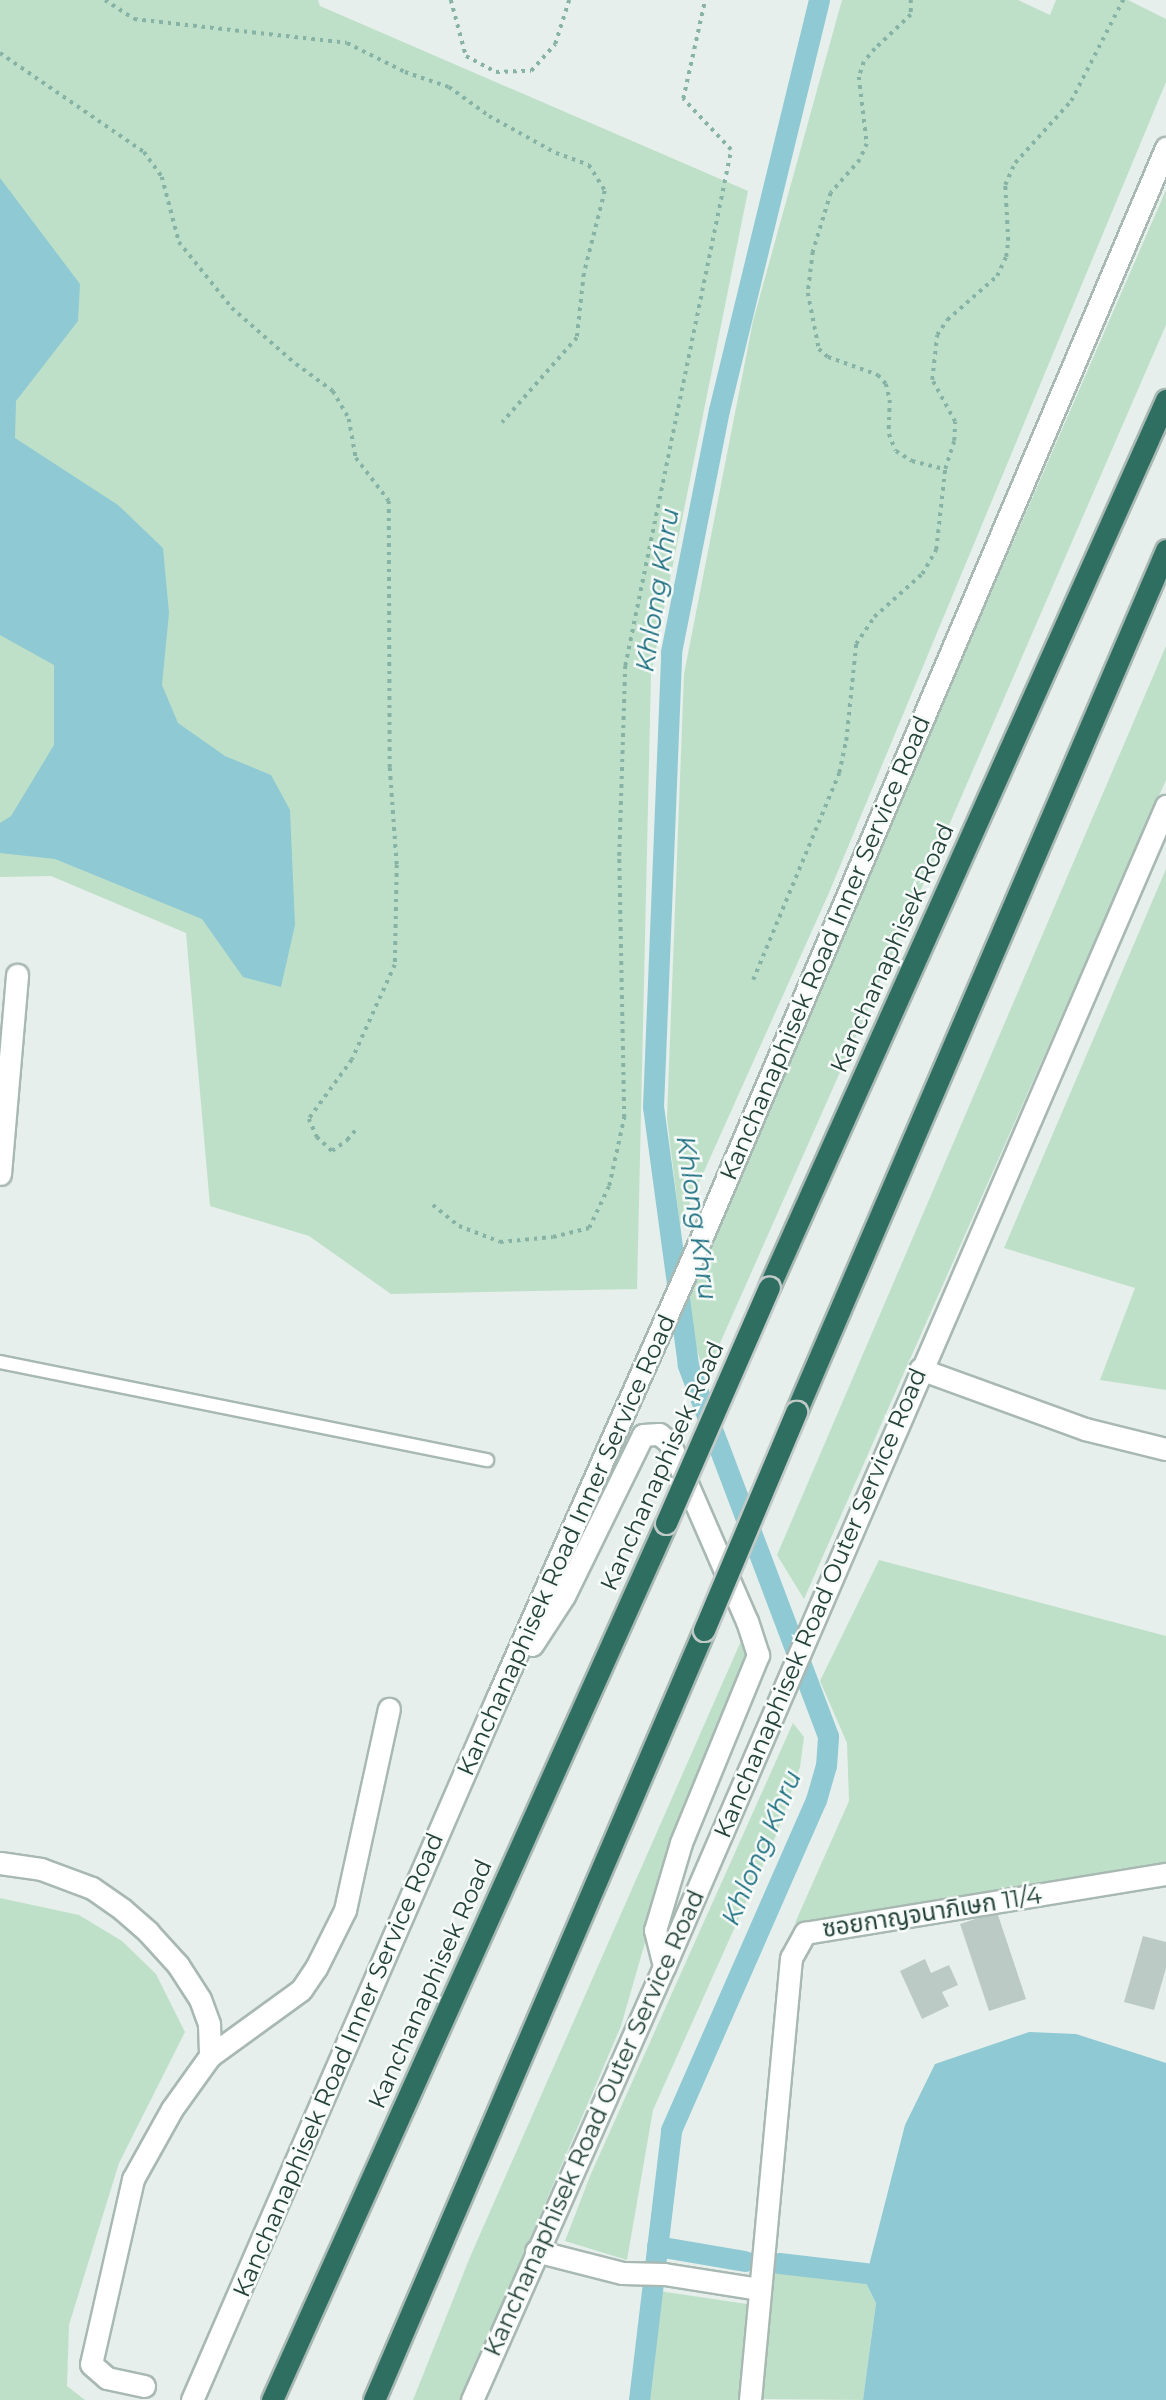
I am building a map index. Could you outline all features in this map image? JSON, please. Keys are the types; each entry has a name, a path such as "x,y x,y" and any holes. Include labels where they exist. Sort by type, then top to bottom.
{"highway":[{"name":"Kanchanaphisek Road","path":"272,2400 1166,400"},
{"path":"374,2400 1166,550"}],"main road":[{"name":"Kanchanaphisek Road Inner Service Road","path":"192,2400 498,1696 707,1225 1166,148"},
{"name":"Kanchanaphisek Road Outer Service Road","path":"472,2400 664,1967 920,1369 1166,806"},
{"path":"0,1174 3,1095 17,975"},
{"path":"920,1369 1085,1429 1166,1449"},
{"path":"498,1696 564,1596 643,1435 659,1434 669,1442 747,1621 758,1655 681,1843 658,1918 655,1930 664,1967"},
{"path":"144,2386 107,2378 91,2364 132,2179 172,2109 210,2056 301,1990 316,1968 345,1910 389,1709"},
{"path":"0,1863 41,1869 92,1888 122,1909 178,1965 200,1999 209,2024 210,2056"},
{"name":"ซอยกาญจนาภิเษก 11/4","path":"750,2400 791,1958 805,1933 1166,1874"},
{"path":"536,2251 622,2273 664,2274 760,2289"}],"lane":[{"path":"0,1362 487,1460"}],"path":[{"path":"105,0 134,19 347,43 405,72 449,87 489,116 556,153 589,165 605,191 584,274 577,338 502,423"},
{"path":"451,0 466,56 496,72 531,71 555,44 569,0"},
{"path":"433,1205 459,1226 500,1242 553,1237 589,1228 609,1186 624,1118 619,856 625,666 731,149 683,99 705,0"},
{"path":"911,0 911,15 864,62 859,77 867,144 860,160 831,193 813,252 808,293 819,349 828,357 878,375 886,384 890,400 889,434 896,451 912,461 945,469"},
{"path":"753,980 838,773 846,741 856,644 874,617 922,575 936,550 945,469 954,441 955,422 932,380 937,335 947,320 997,275 1006,257 1008,241 1005,184 1015,163 1071,101 1123,0"},
{"path":"0,53 144,152 162,177 179,242 232,308 296,364 333,391 349,419 356,458 389,500 390,768 397,865 395,965 352,1060 309,1119 317,1137 332,1151 358,1127"}],"green space":[{"path":"0,0 318,0 320,6 748,191 651,674 637,1289 391,1294 309,1236 210,1206 186,933 51,876 0,877"},
{"path":"842,0 1018,0 1050,15 1056,0 1128,0 1166,19 1166,82 828,895 680,1225 667,1118 684,674 753,321"},
{"path":"1166,190 1166,325 930,869 705,1377 685,1309 823,980"},
{"path":"1166,646 1166,780 804,1599 777,1555"},
{"path":"1166,869 1166,1390 1100,1380 1135,1288 1004,1248"},
{"path":"879,1560 1166,1636 1166,1865 795,1923 849,1801 847,1743 820,1681"},
{"path":"741,1641 750,1650 686,1800 621,2026 461,2400 413,2400 470,2257"},
{"path":"793,1723 804,1737 800,1767 777,1833 653,2110 627,2260 565,2241 590,2176"},
{"path":"0,1898 79,1915 122,1941 156,1974 185,2032 119,2163 69,2325 67,2386 85,2400 0,2400"},
{"path":"773,2268 820,2272 865,2281 876,2303 863,2400 761,2399"},
{"path":"659,2291 747,2304 739,2400 649,2400"}],"water":[{"path":"0,178 80,284 78,321 16,401 15,438 118,505 163,548 169,613 162,685 178,723 225,756 271,775 290,810 295,925 281,987 243,977 202,919 55,859 0,853 0,823 11,816 54,745 54,665 0,635"},
{"path":"1029,2032 1076,2034 1166,2063 1166,2400 863,2400 876,2303 865,2281 905,2125 935,2064"}],"building":[{"path":"997,1912 1026,1999 989,2011 960,1924"},
{"path":"1143,1936 1166,1942 1166,1968 1154,2010 1124,2002"},
{"path":"925,1959 931,1973 949,1965 958,1985 942,1992 949,2006 922,2019 900,1971"}],"waterway":[{"name":"Khlong Khru","path":"639,2400 671,2130 816,1800 826,1766 828,1736 688,1365 653,1107 671,652 719,410 819,0"},
{"path":"657,2246 745,2261"},
{"path":"779,2263 866,2273"}]}
